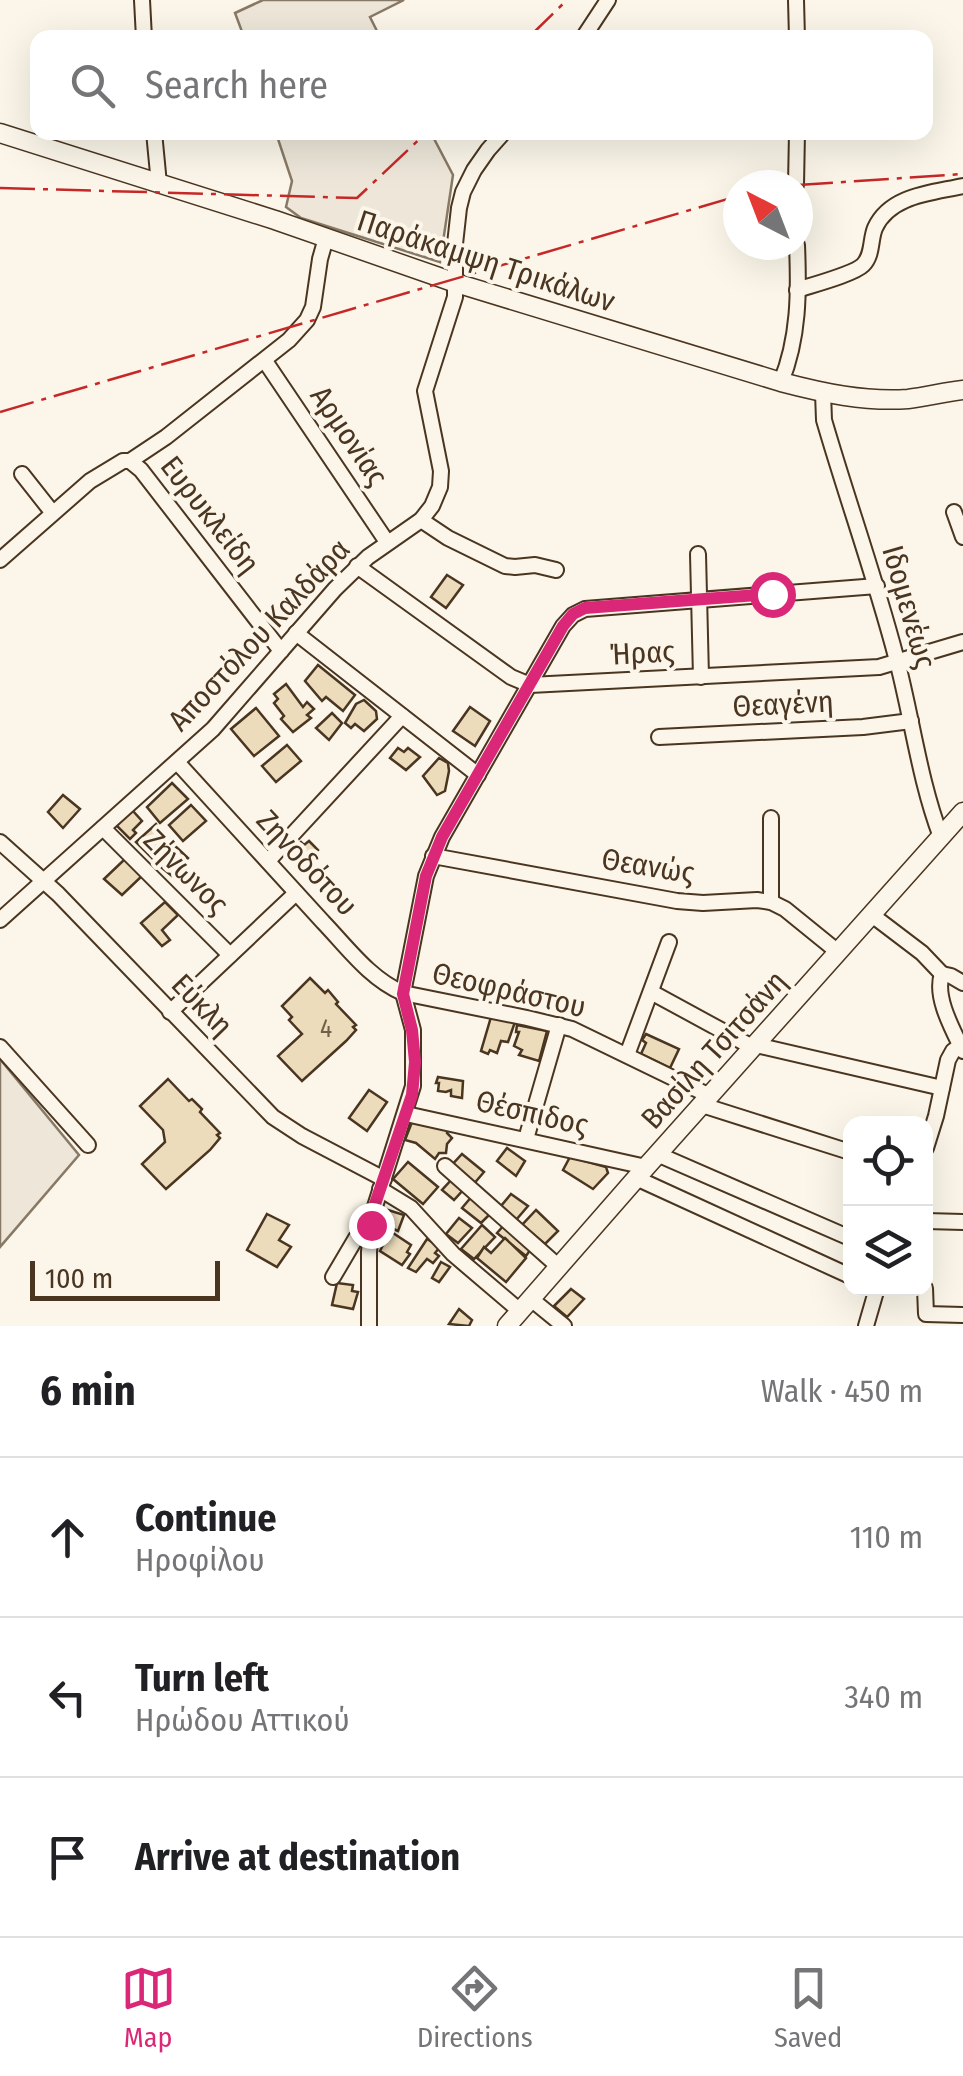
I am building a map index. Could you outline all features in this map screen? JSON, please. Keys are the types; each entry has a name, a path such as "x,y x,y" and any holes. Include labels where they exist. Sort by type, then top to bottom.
{"main road":[{"name":"Παράκαμψη Τρικάλων","path":"0,133 456,284 822,393 884,400 960,389"},
{"name":"Βασίλη Τσιτσάνη","path":"520,1312 963,812"}],"street":[{"path":"142,0 144,30"},
{"path":"588,30 608,0"},
{"path":"796,0 796,30"},
{"path":"155,140 159,184"},
{"path":"497,140 481,159 463,192 455,232 456,284 451,314 425,391 441,479 436,500 421,520 505,566 535,564 556,570"},
{"path":"796,170 797,140"},
{"path":"798,290 862,266 870,254 876,225 898,203 963,186"},
{"path":"0,560 101,473 122,461 130,461 186,422 296,333 314,301 326,238"},
{"path":"782,382 793,349 797,260"},
{"name":"Αρμονίας","path":"266,361 387,542"},
{"name":"Ιδομενέως","path":"822,393 829,436 877,586 941,837"},
{"name":"Ευρυκλείδη","path":"130,461 141,470 281,651"},
{"path":"22,474 52,512"},
{"path":"954,512 963,537"},
{"name":"Αποστόλου Καλδάρα","path":"0,920 226,716 358,566 421,520"},
{"path":"698,554 701,677"},
{"path":"358,566 511,677 530,685"},
{"path":"369,1326 371,1225 412,1095 415,1062 411,1017 403,994 421,896 433,856 563,626 578,611 877,586"},
{"path":"296,633 478,774"},
{"name":"Ήρας","path":"530,685 864,668 898,663 963,642"},
{"path":"268,862 402,716"},
{"name":"Θεαγένη","path":"659,736 910,722"},
{"name":"Ζηνοδότου","path":"177,762 370,972 403,994"},
{"path":"772,818 771,902 786,908 838,952"},
{"name":"Ζήνωνος","path":"103,828 230,955"},
{"name":"Εύκλη","path":"0,842 43,881 273,1117 382,1184 411,1208 453,1254 520,1312 564,1326"},
{"name":"Θεανώς","path":"433,856 676,901 771,902"},
{"path":"170,1012 296,892"},
{"path":"872,914 942,974 963,983"},
{"path":"627,1055 669,942"},
{"path":"933,1122 950,1056 962,1048 941,995 942,974"},
{"path":"650,992 755,1046 942,1088"},
{"name":"Θεοφράστου","path":"403,994 572,1029 627,1055 706,1101 843,1150"},
{"path":"526,1139 559,1025"},
{"path":"0,1048 88,1145"},
{"name":"Θέσπιδος","path":"406,1114 646,1167"},
{"path":"445,1166 559,1267"},
{"path":"646,1167 843,1236"},
{"path":"646,1167 843,1272"},
{"path":"933,1221 963,1222"},
{"path":"334,1277 356,1238 371,1225"},
{"path":"866,1326 875,1296"},
{"path":"925,1296 926,1314 963,1315"}],"shaded area":[{"path":"263,0 404,0 370,17 376,30 241,30 235,13"},
{"path":"278,140 435,140 453,175 440,262 301,218 286,207 292,181"},
{"path":"0,1059 79,1155 0,1247"}],"building":[{"path":"447,575 463,585 446,608 431,597"},
{"path":"318,665 355,695 343,711 326,697 322,701 305,681"},
{"path":"286,684 303,707 307,702 314,709 307,715 311,718 293,732 274,703 278,699 274,694"},
{"path":"364,700 376,711 377,719 364,731 345,723 356,704"},
{"path":"470,707 490,721 475,746 453,731"},
{"path":"256,708 279,736 254,756 231,729"},
{"path":"332,713 342,723 329,740 316,728"},
{"path":"287,745 301,761 276,782 262,766"},
{"path":"398,748 404,752 408,748 420,757 406,770 390,758"},
{"path":"439,758 448,763 449,771 445,791 437,795 423,776"},
{"path":"172,783 188,799 160,823 147,807"},
{"path":"63,795 80,809 63,828 48,812"},
{"path":"191,805 206,821 183,841 169,825"},
{"path":"133,811 142,821 130,839 115,824"},
{"path":"156,824 171,842 152,858 136,842"},
{"path":"309,841 318,850 314,855 318,859 302,871 297,867 303,859 295,849 301,842 304,845"},
{"path":"174,845 188,858 172,876 161,863 168,857 164,852"},
{"path":"126,858 143,875 122,895 104,879"},
{"path":"165,902 178,915 162,930 170,940 162,946 141,923"},
{"path":"310,978 325,993 328,990 356,1030 302,1081 278,1056 302,1034 282,1006"},
{"path":"491,1017 515,1022 508,1042 501,1041 497,1053 490,1050 488,1054 481,1051"},
{"path":"517,1025 547,1031 539,1061 519,1055 522,1050 514,1046"},
{"path":"646,1034 679,1049 670,1068 641,1054"},
{"path":"438,1077 463,1081 462,1098 451,1096 451,1090 438,1091"},
{"path":"168,1079 202,1109 200,1112 220,1133 220,1138 166,1189 142,1164 165,1142 163,1130 140,1106"},
{"path":"369,1090 387,1102 367,1131 349,1118"},
{"path":"412,1122 448,1128 452,1138 446,1153 439,1153 435,1159 416,1143 405,1140"},
{"path":"507,1148 525,1161 516,1176 497,1161"},
{"path":"462,1154 484,1172 472,1186 450,1167"},
{"path":"570,1157 606,1167 608,1173 593,1189 563,1170"},
{"path":"408,1162 438,1187 423,1204 393,1179"},
{"path":"453,1178 464,1189 454,1200 442,1190"},
{"path":"511,1194 528,1206 516,1220 501,1206"},
{"path":"473,1195 493,1211 481,1223 462,1208"},
{"path":"388,1210 404,1215 398,1231 382,1224"},
{"path":"536,1210 558,1231 545,1244 522,1225"},
{"path":"267,1214 289,1225 279,1240 291,1247 277,1267 247,1250"},
{"path":"459,1218 472,1228 458,1243 446,1234"},
{"path":"505,1224 533,1246 526,1256 497,1233"},
{"path":"482,1225 495,1237 474,1259 461,1249"},
{"path":"390,1231 411,1245 402,1265 380,1251"},
{"path":"505,1238 526,1258 506,1282 477,1258 484,1247 491,1253"},
{"path":"427,1239 440,1247 435,1253 439,1256 433,1263 427,1259 416,1272 408,1268"},
{"path":"441,1262 450,1267 439,1282 432,1278"},
{"path":"337,1283 353,1285 352,1291 358,1292 353,1309 332,1305"},
{"path":"571,1289 584,1299 567,1317 554,1306"},
{"path":"459,1309 472,1320 469,1326 449,1324"}],"power":[{"path":"536,30 567,0"},
{"path":"0,188 357,198 419,140"},
{"path":"813,184 963,174"},
{"path":"0,412 723,200"}],"route":[{"path":"371,1225 412,1095 415,1062 403,994 426,876 442,837 563,626 585,608 772,594"}]}
